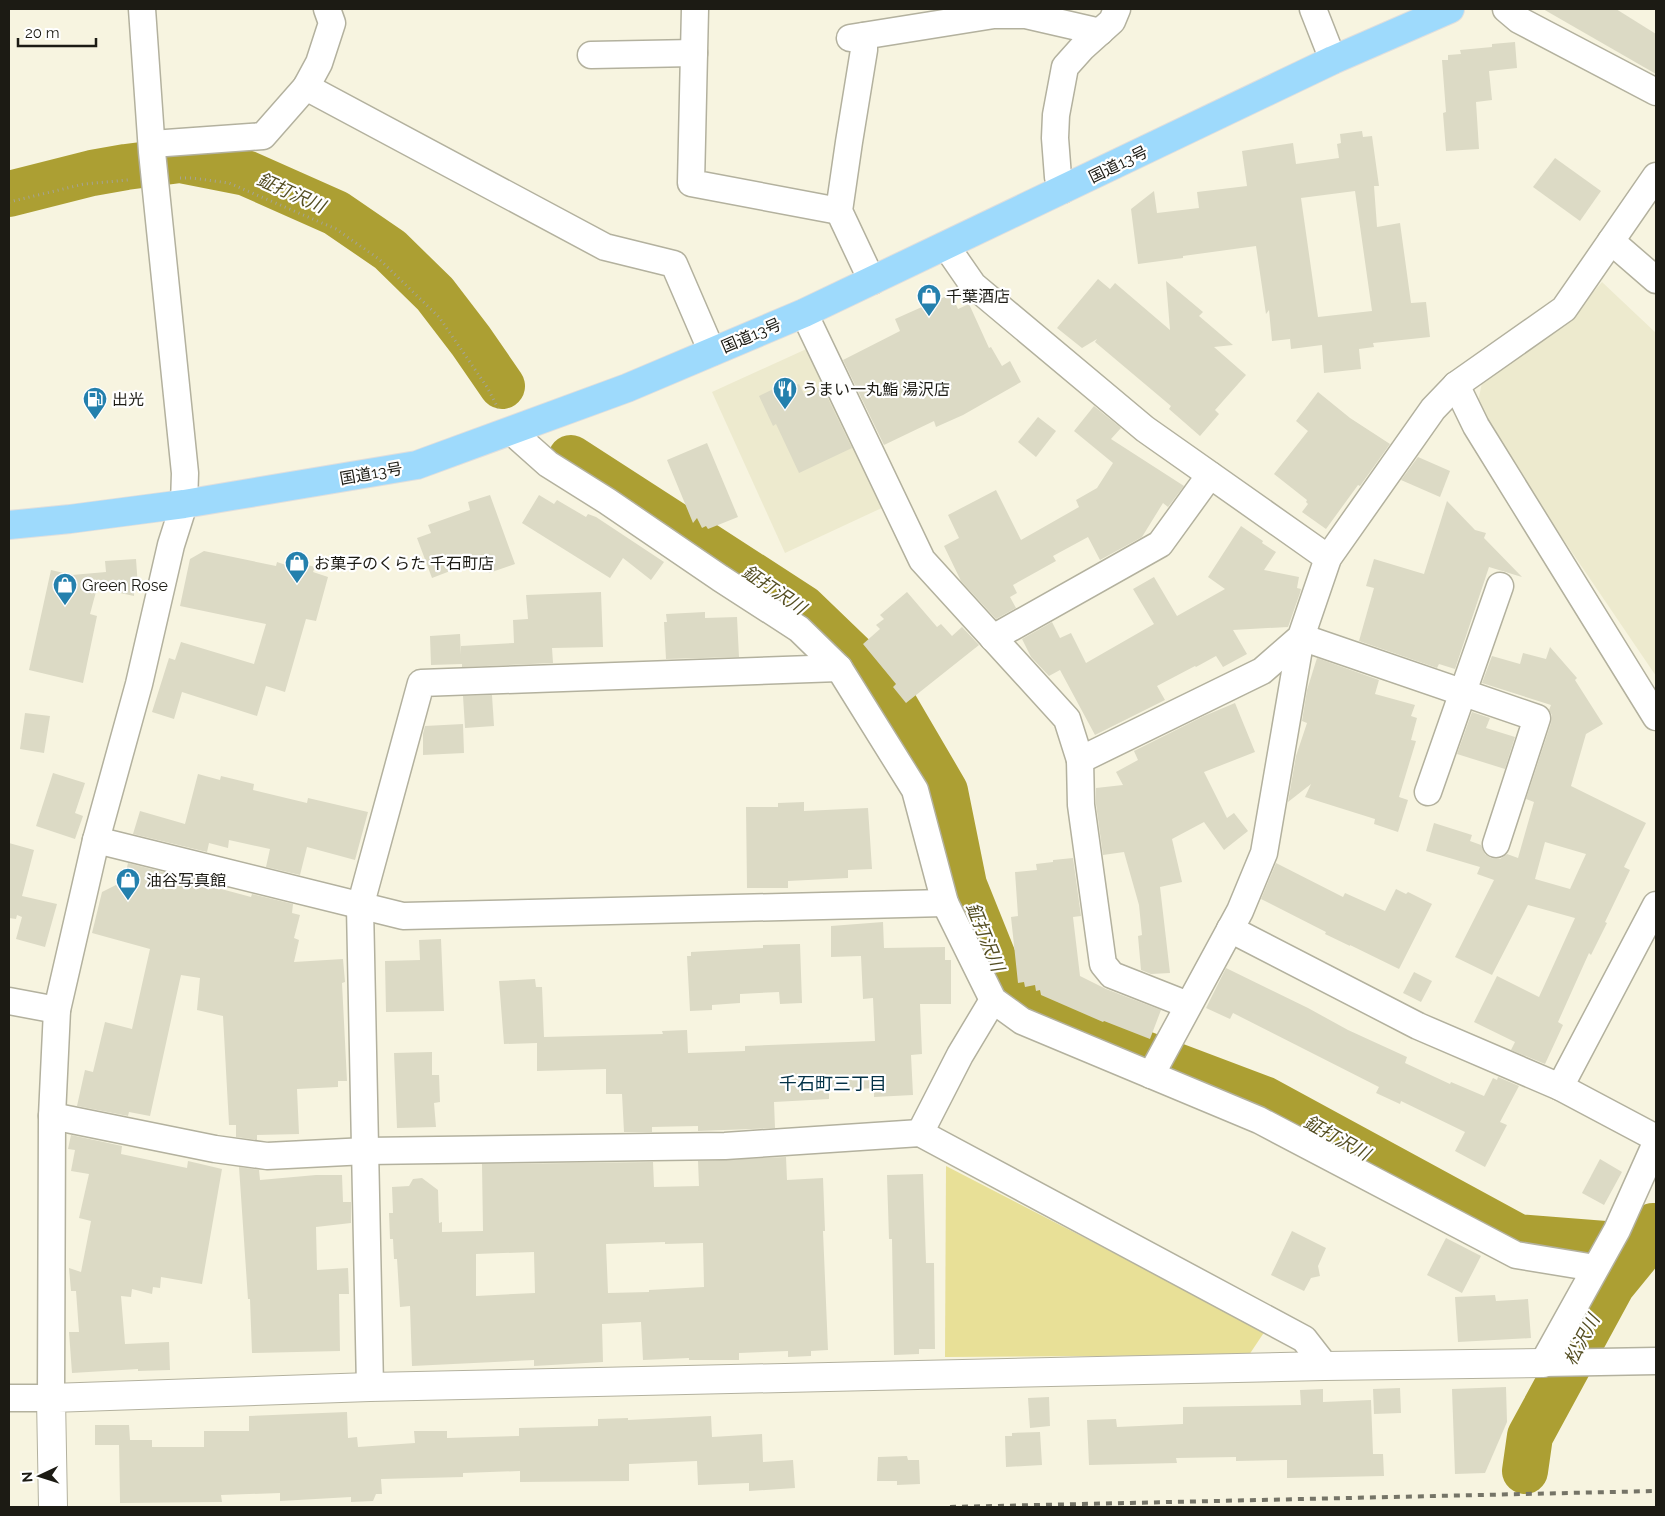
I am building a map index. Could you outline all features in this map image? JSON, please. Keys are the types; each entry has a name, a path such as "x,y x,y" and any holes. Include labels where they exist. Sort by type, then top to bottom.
{"highway":[{"name":"国道13号","path":"9,525 184,504 417,465 627,388 804,313 1333,60 1450,9"}],"street":[{"path":"54,1507 51,1398 52,1116 57,1010 96,840 139,684 171,545 184,504 185,473 152,148 142,9"},
{"path":"152,148 263,136 306,87 319,63 332,23 327,9"},
{"path":"695,9 691,183 840,211"},
{"path":"1062,190 1058,177 1055,138 1056,115 1065,67 1112,21 1117,9"},
{"path":"1313,9 1333,60"},
{"path":"1506,9 1519,20 1656,92"},
{"path":"872,281 840,211 864,50 857,37 994,15 1026,15 1100,32"},
{"path":"591,55 694,53"},
{"path":"306,87 605,247 674,264 712,352"},
{"path":"1151,1074 1240,911 1264,853 1301,637 1328,558 1433,409 1456,386 1564,309 1656,176"},
{"path":"1611,241 1656,280"},
{"path":"946,246 973,285 1145,430 1328,558"},
{"path":"804,313 922,560 1067,719 1080,760 1081,805 1103,964 1112,975 1188,1005"},
{"path":"1456,386 1476,426 1656,717"},
{"path":"511,431 548,464 800,629 838,668 915,790 945,903 993,1000 1022,1021 1259,1120 1516,1254 1595,1268"},
{"path":"993,638 1160,544 1210,475"},
{"path":"1428,792 1500,586"},
{"path":"1080,760 1262,671 1301,637"},
{"path":"1301,637 1538,718 1496,844"},
{"path":"370,1387 360,907 421,683 838,668"},
{"path":"96,840 360,907 403,916 945,903"},
{"path":"1560,1087 1656,905"},
{"path":"1230,929 1418,1026 1560,1087 1656,1138"},
{"path":"920,1132 960,1055 993,1000"},
{"path":"9,1001 57,1010"},
{"path":"52,1116 215,1149 267,1156 366,1151 725,1146 920,1132 1304,1339 1325,1366"},
{"path":"1543,1363 1617,1230 1656,1143"},
{"path":"9,1398 370,1387 1325,1366 1656,1361"}],"path":[{"path":"9,202 84,184 155,178 192,178 229,183 336,229 379,259 440,317 487,387 511,431"}],"shaded area":[{"path":"1602,282 1656,333 1656,676 1476,411 1482,383 1575,313"},
{"path":"813,346 886,506 785,553 712,392"},
{"path":"946,1166 1265,1331 1249,1355 945,1357"}],"building":[{"path":"1543,9 1616,9 1656,34 1656,74"},
{"path":"1515,42 1517,68 1489,71 1492,100 1476,102 1479,149 1446,151 1443,113 1446,112 1442,60 1448,60 1448,55 1461,54 1460,50 1492,47 1492,44"},
{"path":"1362,131 1363,137 1372,136 1379,186 1374,186 1377,227 1400,223 1411,303 1426,302 1430,337 1373,343 1374,347 1359,349 1361,369 1324,373 1322,345 1291,349 1290,339 1272,341 1269,310 1266,314 1256,246 1138,264 1131,209 1154,191 1157,213 1199,208 1197,192 1247,186 1242,151 1293,143 1296,164 1339,158 1337,144 1341,143 1340,134","holes":["1355,191 1372,311 1318,317 1301,198"]},
{"path":"1555,158 1601,191 1580,221 1533,187"},
{"path":"1098,279 1110,289 1115,283 1170,330 1166,281 1203,312 1199,316 1233,345 1214,347 1246,375 1215,410 1219,414 1200,436 1169,409 1171,406 1095,342 1097,339 1082,348 1057,328"},
{"path":"951,294 958,309 969,304 989,348 991,347 1002,366 1010,361 1021,382 963,415 936,427 934,421 884,445 843,360 900,331 895,319"},
{"path":"786,383 788,389 799,384 804,394 822,386 852,448 799,473 776,424 773,426 759,396"},
{"path":"1318,392 1350,418 1390,444 1326,529 1302,512 1308,504 1307,500 1274,474 1308,431 1296,421"},
{"path":"1094,406 1121,428 1111,439 1184,486 1168,507 1163,503 1142,537 1100,560 1088,537 1053,556 1056,561 1013,585 1017,593 1010,597 1016,608 996,619 961,581 944,546 959,538 948,515 996,490 1021,540 1079,507 1076,500 1097,488 1113,463 1074,431"},
{"path":"1038,417 1056,431 1036,457 1018,442"},
{"path":"707,443 738,517 708,529 706,526 702,528 697,518 693,523 667,460"},
{"path":"1418,457 1450,471 1440,497 1401,480"},
{"path":"490,495 515,564 489,573 484,558 432,578 417,538 431,533 428,525 470,510 468,502"},
{"path":"539,495 554,504 557,500 586,517 588,514 596,517 664,562 651,580 623,558 610,578 522,523"},
{"path":"1447,501 1475,530 1486,533 1484,538 1522,577 1489,567 1455,669 1439,664 1437,668 1359,641 1374,588 1366,586 1374,559 1424,574"},
{"path":"1241,526 1276,552 1264,570 1299,577 1297,588 1301,589 1288,627 1233,630 1247,654 1223,667 1216,656 1157,686 1165,700 1095,735 1060,670 1049,676 1031,657 1022,639 1052,622 1060,638 1071,633 1086,663 1154,624 1133,589 1154,577 1177,616 1225,589 1208,577"},
{"path":"204,551 276,566 277,562 292,567 293,561 315,567 313,572 328,577 316,621 306,619 285,692 266,686 257,716 182,692 174,719 152,712 169,658 175,660 181,642 254,664 266,624 180,606 190,559"},
{"path":"136,559 138,587 134,587 134,596 97,588 90,614 97,616 83,683 29,670 51,570 72,575 106,572 105,561"},
{"path":"601,592 603,647 552,648 553,663 462,667 462,664 431,665 430,636 460,634 461,655 461,646 514,643 513,620 528,619 526,595"},
{"path":"907,592 937,627 941,624 952,636 962,627 979,645 906,703 893,687 896,684 863,644 880,629 876,625 884,619 880,615"},
{"path":"705,612 705,618 737,617 739,657 666,659 664,622 667,622 666,614"},
{"path":"1550,647 1577,678 1575,680 1603,724 1586,734 1571,786 1646,823 1624,867 1630,870 1605,922 1607,923 1591,955 1589,953 1558,1022 1563,1025 1545,1064 1511,1050 1515,1042 1474,1022 1497,976 1539,997 1575,918 1528,905 1492,975 1455,957 1494,880 1477,874 1480,867 1426,851 1434,823 1472,835 1470,841 1481,845 1485,854 1491,858 1500,859 1507,854 1518,858 1534,802 1526,799 1551,723 1552,715 1549,710 1551,705 1482,683 1492,656 1520,664 1523,653 1546,659","holes":["1545,842 1586,854 1570,889 1535,879"]},
{"path":"1317,658 1379,680 1375,694 1415,705 1411,716 1417,718 1411,740 1416,741 1399,797 1408,800 1398,832 1374,824 1375,819 1305,797 1311,784 1288,802 1296,756 1307,723 1302,721 1307,690"},
{"path":"492,695 494,726 465,728 463,696"},
{"path":"1235,703 1255,752 1204,772 1227,818 1234,813 1248,831 1224,850 1204,822 1172,839 1182,882 1160,887 1170,973 1151,974 1141,970 1138,936 1142,935 1139,905 1124,852 1103,855 1096,804 1096,788 1123,785 1116,772 1138,760 1134,751 1204,716"},
{"path":"1472,712 1490,718 1486,728 1515,737 1505,769 1457,754"},
{"path":"25,713 50,716 44,753 20,749"},
{"path":"463,724 464,753 423,755 425,726"},
{"path":"53,773 85,783 75,813 83,816 75,839 36,826"},
{"path":"198,774 220,780 221,776 254,784 253,790 307,803 308,798 368,812 355,860 307,847 300,875 266,867 270,849 229,840 228,848 209,843 207,852 133,834 140,811 185,824"},
{"path":"804,802 804,811 868,808 872,869 848,870 848,878 788,881 788,888 747,888 746,807 778,807 778,803"},
{"path":"9,843 34,850 22,896 57,904 45,947 16,939 22,917 17,915 16,919 9,918"},
{"path":"1073,858 1081,916 1073,917 1080,976 1106,989 1161,1010 1150,1039 1103,1022 1041,995 1040,990 1036,991 1035,985 1025,987 1024,982 1018,983 1011,917 1018,916 1015,872 1037,870 1036,864"},
{"path":"128,863 199,881 199,883 251,897 252,894 293,904 292,913 300,915 294,938 299,940 294,962 343,959 345,982 342,983 347,1081 338,1081 338,1087 297,1089 299,1134 257,1135 257,1140 236,1137 236,1125 229,1125 223,1016 197,1010 200,978 181,975 150,1116 129,1112 128,1116 77,1106 85,1070 93,1072 105,1022 132,1029 150,949 92,933 102,892 124,881"},
{"path":"1276,863 1343,897 1345,893 1385,911 1396,889 1406,894 1408,892 1432,904 1399,969 1325,934 1326,932 1261,899"},
{"path":"883,922 884,948 945,947 945,960 951,960 951,1004 920,1004 922,1054 911,1055 913,1095 874,1097 874,1088 829,1091 829,1099 774,1102 775,1128 698,1131 698,1126 652,1127 652,1132 624,1132 622,1094 606,1094 606,1069 537,1071 537,1043 504,1044 499,981 535,979 536,987 542,987 544,1037 663,1034 662,1031 687,1030 688,1053 745,1051 745,1046 875,1041 873,998 863,999 861,956 831,957 831,926"},
{"path":"441,939 444,1011 386,1012 385,961 420,960 419,940"},
{"path":"800,944 802,1003 780,1004 779,992 740,994 740,1003 712,1005 712,1010 690,1011 687,956 691,956 691,952 763,948 763,945"},
{"path":"1226,968 1348,1030 1407,1057 1405,1063 1450,1084 1451,1082 1484,1096 1493,1078 1497,1080 1498,1077 1519,1086 1500,1122 1507,1125 1485,1167 1455,1151 1465,1132 1401,1101 1400,1104 1376,1093 1379,1087 1233,1013 1230,1019 1206,1008"},
{"path":"1414,972 1432,981 1421,1002 1403,993"},
{"path":"432,1052 432,1075 439,1075 440,1102 434,1103 436,1127 397,1128 394,1053"},
{"path":"71,1135 122,1146 121,1154 187,1168 188,1161 222,1169 202,1284 161,1277 160,1288 153,1287 152,1294 132,1289 131,1297 121,1296 125,1344 169,1342 170,1370 138,1371 138,1369 72,1373 69,1332 79,1332 76,1291 71,1291 69,1268 81,1272 91,1221 79,1218 89,1174 71,1171 75,1150 68,1149"},
{"path":"786,1157 787,1180 823,1178 825,1231 823,1231 828,1350 811,1351 811,1356 788,1357 788,1351 739,1353 739,1360 689,1360 689,1358 643,1360 641,1322 602,1324 603,1362 534,1366 534,1360 412,1366 410,1306 400,1307 397,1259 394,1259 393,1239 390,1239 389,1213 393,1213 392,1187 409,1186 413,1179 422,1178 438,1190 439,1223 442,1222 442,1232 483,1231 482,1164 653,1162 654,1187 699,1186 698,1161","holes":["665,1242 665,1244 703,1243 704,1287 649,1290 649,1292 608,1293 606,1244","534,1252 535,1293 476,1296 476,1254"]},
{"path":"1600,1159 1622,1172 1604,1205 1582,1193"},
{"path":"239,1167 259,1170 260,1180 316,1175 342,1175 343,1202 351,1202 351,1223 316,1227 317,1270 348,1268 349,1294 339,1294 340,1351 252,1353 250,1299 248,1299"},
{"path":"923,1174 926,1263 934,1263 935,1349 919,1349 919,1354 894,1355 892,1239 889,1239 887,1175"},
{"path":"1292,1231 1326,1248 1318,1266 1320,1276 1311,1278 1304,1291 1271,1275"},
{"path":"1446,1238 1481,1256 1462,1293 1427,1275"},
{"path":"1495,1295 1496,1301 1528,1299 1531,1338 1458,1342 1455,1297"},
{"path":"1506,1387 1507,1422 1485,1473 1455,1474 1452,1389"},
{"path":"1400,1388 1401,1413 1374,1414 1373,1389"},
{"path":"1323,1389 1323,1402 1371,1400 1373,1454 1383,1454 1384,1476 1287,1478 1287,1460 1236,1461 1236,1457 1176,1458 1177,1463 1089,1465 1087,1420 1116,1419 1117,1427 1183,1424 1183,1407 1301,1405 1300,1390"},
{"path":"1049,1397 1050,1426 1030,1428 1028,1398"},
{"path":"347,1412 348,1438 357,1437 358,1447 415,1443 414,1431 447,1431 447,1438 519,1436 519,1428 598,1426 598,1419 628,1418 628,1420 711,1416 712,1437 762,1434 763,1462 793,1460 795,1488 749,1491 749,1483 698,1485 697,1461 629,1464 629,1481 520,1482 520,1471 463,1473 463,1477 381,1479 382,1494 376,1494 373,1501 351,1502 351,1497 280,1501 280,1493 221,1495 222,1502 120,1503 119,1445 95,1445 95,1425 129,1425 130,1440 152,1440 152,1447 204,1447 204,1431 249,1431 249,1416"},
{"path":"1040,1432 1042,1465 1006,1467 1005,1436 1012,1436 1012,1433"},
{"path":"907,1456 908,1460 919,1460 920,1484 897,1485 897,1481 877,1481 878,1457"}],"waterway":[{"name":"鉦打沢川","path":"9,194 92,173 180,160 246,173 336,213 390,250 435,294 502,386"},
{"name":"鉦打沢川","path":"571,458 803,608 883,685 945,791 964,885 1003,982 1036,1013 1264,1099 1518,1237 1643,1247"},
{"name":"松沢川","path":"1525,1471 1530,1436 1612,1285 1643,1247 1653,1226"},
{"path":"1643,1247 1656,1246"}],"railway":[{"path":"950,1507 1656,1491"}],"place":[{"name":"千葉酒店","path":"929,317"},
{"name":"うまい一丸鮨 湯沢店","path":"785,410"},
{"name":"出光","path":"95,420"},
{"name":"お菓子のくらた 千石町店","path":"297,584"},
{"name":"Green Rose","path":"65,606"},
{"name":"油谷写真館","path":"128,901"}],"district":[{"name":"千石町三丁目","path":"833,1084"}]}
